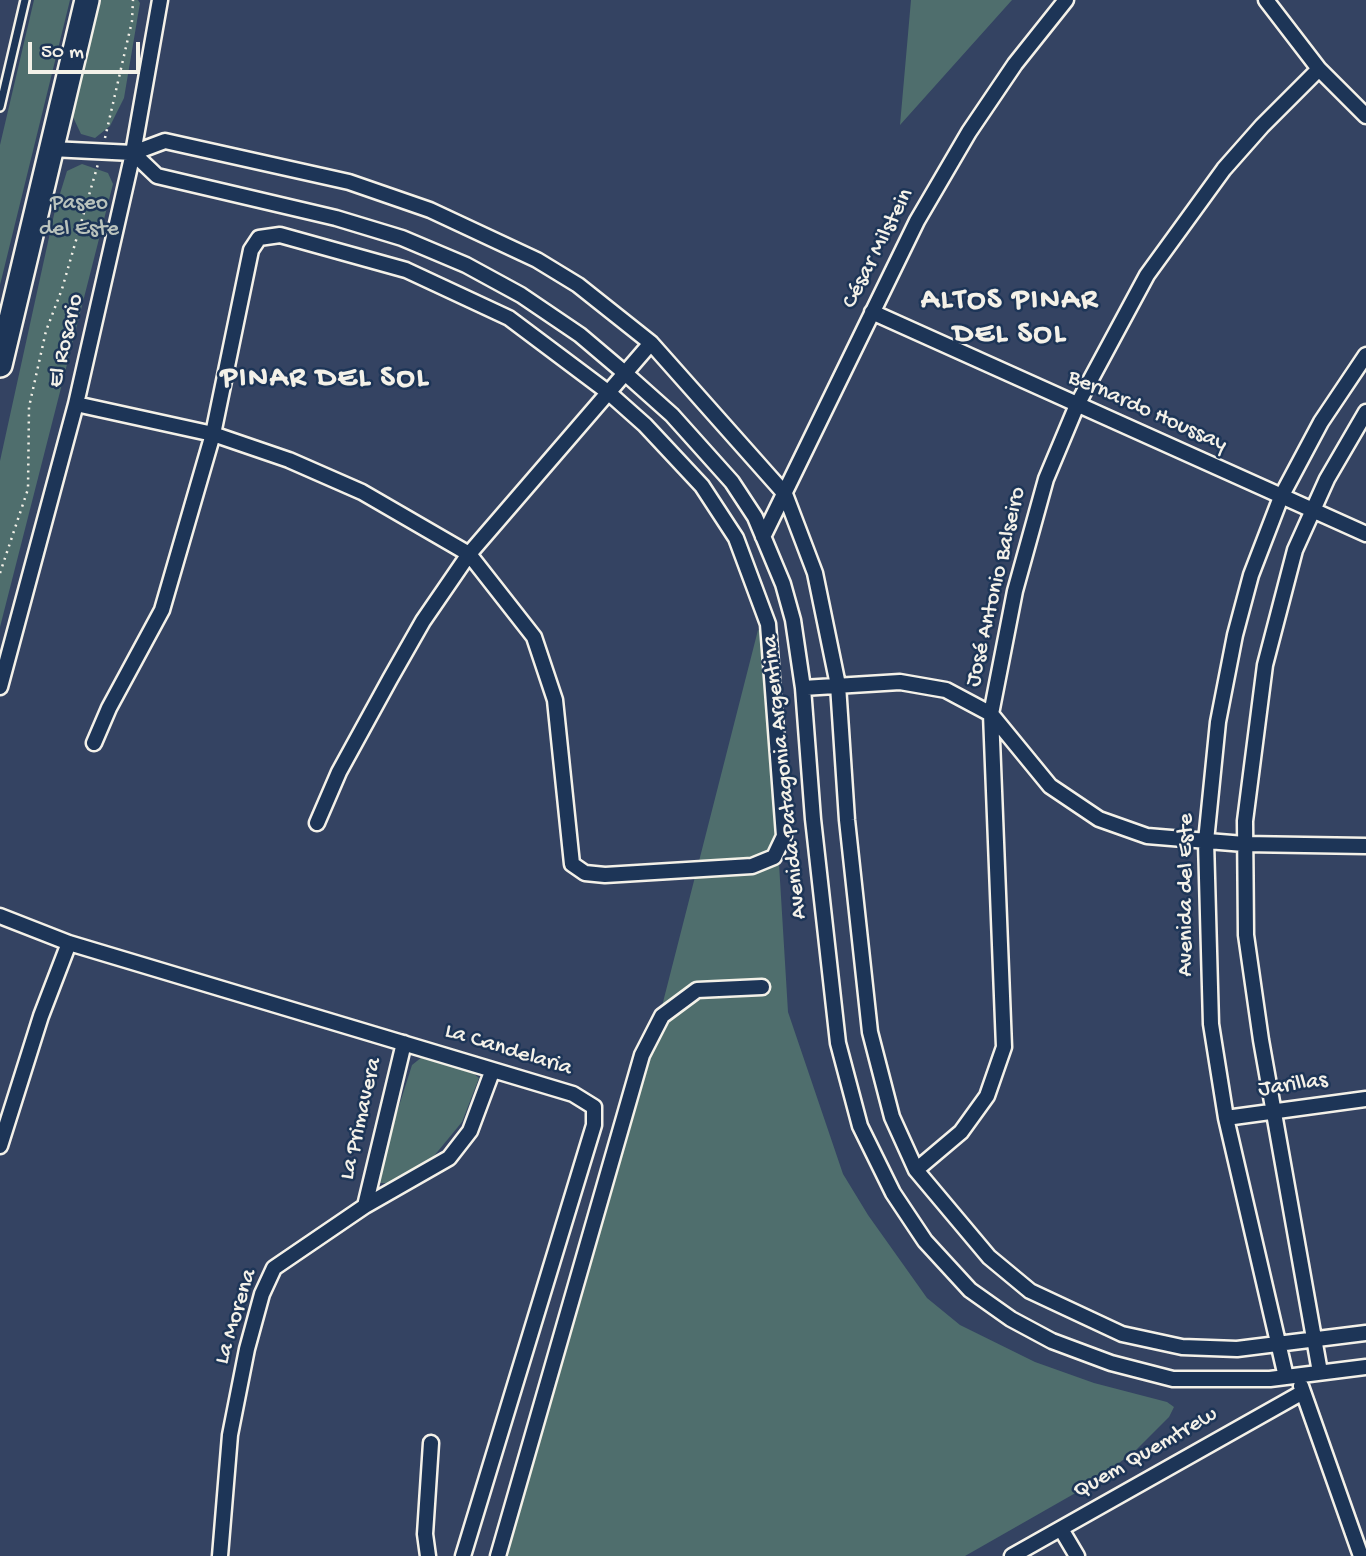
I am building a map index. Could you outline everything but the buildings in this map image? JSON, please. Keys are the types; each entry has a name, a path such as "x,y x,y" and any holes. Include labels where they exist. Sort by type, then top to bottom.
{"main road":[{"path":"0,365 87,0"}],"street":[{"name":"El Rosario","path":"0,687 76,404 133,153 160,0"},
{"name":"César Milstein","path":"763,537 917,221 969,132 1015,64 1066,0"},
{"path":"1266,0 1319,69 1366,116"},
{"name":"José Antonio Balseiro","path":"916,1170 961,1132 987,1096 1004,1047 991,714 1015,591 1046,479 1077,405 1114,331 1188,216 1262,125 1319,69"},
{"path":"51,149 133,153 165,141 349,182 430,210 489,236 578,285 651,343 785,494 815,573 838,685 847,820 870,1032 892,1117 916,1170 989,1257 1030,1291 1122,1334 1182,1347 1237,1349 1366,1332"},
{"name":"Avenida Patagonia Argentina","path":"133,153 157,176 336,218 402,238 466,265 521,295 560,321 626,374 672,415 732,482 763,537 783,584 803,688 813,819 838,1043 860,1126 893,1193 925,1241 970,1290 1011,1320 1052,1341 1111,1363 1173,1380 1292,1376 1366,1367"},
{"path":"76,404 213,434 289,460 362,492 468,554 534,636 555,700 572,864 585,873 606,875 752,866 774,857 785,836 768,624 736,537 702,486 645,425 609,393 509,318 453,289 406,270 280,235 259,238 251,250 213,434 162,610 109,708 94,743"},
{"name":"Bernardo Houssay","path":"872,312 1366,534"},
{"path":"317,823 339,772 396,667 468,554 651,343"},
{"name":"Avenida del Este","path":"1361,1556 1303,1392 1276,1344 1226,1118 1211,1024 1206,841 1218,722 1235,635 1251,575 1281,498 1321,422 1366,355"},
{"path":"1320,1372 1246,935 1244,844 1265,665 1295,550 1366,412"},
{"path":"803,688 900,682 946,690 991,714 1050,786 1099,819 1147,836 1244,844 1366,846"},
{"name":"La Candelaria","path":"0,916 69,943 492,1072 573,1094 594,1107 594,1125 463,1556"},
{"path":"0,1146 41,1016 69,943"},
{"path":"498,1556 642,1055 662,1016 697,990 762,987"},
{"name":"La Primavera","path":"365,1206 404,1043"},
{"name":"La Morena","path":"220,1556 230,1435 247,1349 262,1294 274,1268 365,1206 449,1158 470,1131 492,1072"},
{"name":"Jarillas","path":"1226,1118 1366,1099"},
{"name":"Quem Quemtrew","path":"1012,1556 1038,1550 1061,1529 1303,1392"},
{"path":"428,1556 425,1534 431,1443"},
{"path":"1061,1529 1077,1556"}],"lane":[{"path":"0,107 25,0"}],"path":[{"path":"0,573 28,489 29,407 46,331 62,289 100,153 132,21 133,0"}],"green space":[{"path":"34,0 70,0 0,285 0,145"},
{"name":"Paseo del Este","path":"101,0 138,0 140,3 124,98 110,126 95,138 81,134 72,115"},
{"path":"911,0 1012,0 900,125"},
{"name":"Paseo del Este","path":"82,164 108,173 113,184 0,627 0,461 55,210 67,171"},
{"path":"758,630 765,633 788,1012 843,1174 868,1215 927,1298 960,1325 1035,1362 1094,1383 1167,1402 1174,1407 1169,1417 1133,1453 1079,1491 965,1556 506,1556 648,1061"},
{"path":"422,1057 466,1067 479,1078 462,1122 434,1156 392,1183 380,1183 379,1169 412,1065"}],"district":[{"name":"ALTOS PINAR DEL SOL","path":"1010,319"},
{"name":"PINAR DEL SOL","path":"325,380"}]}
